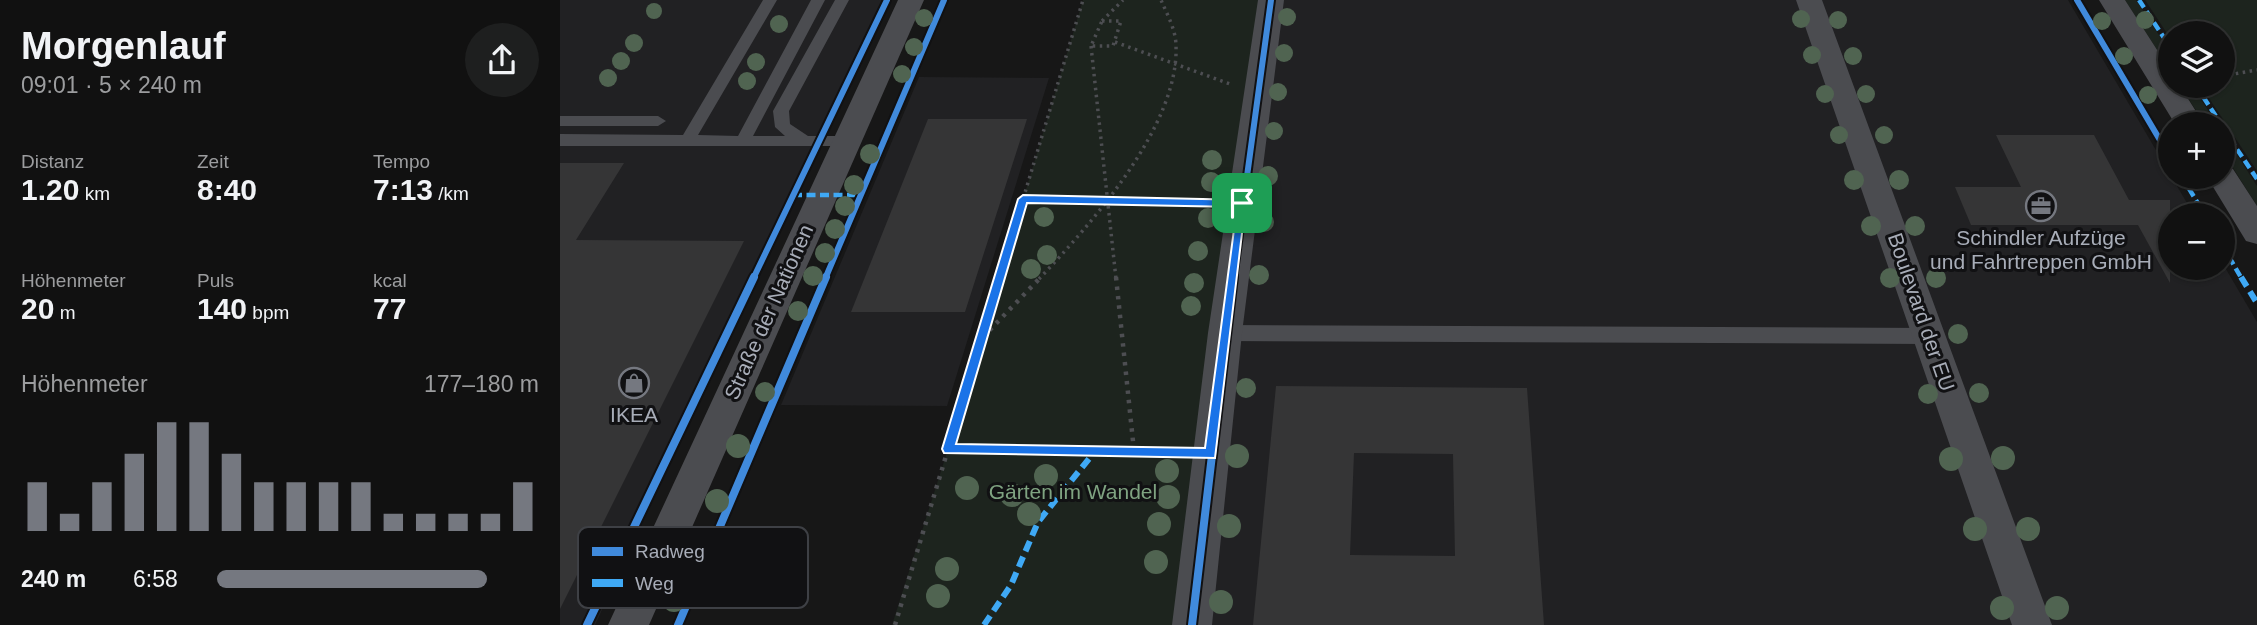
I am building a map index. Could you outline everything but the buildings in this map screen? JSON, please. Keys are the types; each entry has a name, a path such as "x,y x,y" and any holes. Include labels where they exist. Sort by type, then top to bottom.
{"street":[{"name":"Straße der Nationen","path":"673,527 911,0"},
{"path":"1192,625 1225,333 1271,0"},
{"name":"Boulevard der EU","path":"1810,0 2032,625"},
{"path":"2112,0 2182,112"},
{"path":"2230,189 2257,232"},
{"name":"Straße der Nationen","path":"628,625 636,608"}],"lane":[{"path":"688,140 770,0"},
{"path":"743,141 818,0"},
{"path":"804,142 783,127 781,111 842,0"},
{"path":"560,121 658,121"},
{"path":"560,140 849,142"},
{"path":"1225,333 1929,336"}],"path":[{"path":"895,625 1083,0"},
{"path":"1123,0 1102,21 1091,46 1134,451"},
{"path":"980,341 1109,200 1142,152 1164,107 1175,64 1176,40 1161,0"},
{"path":"1091,46 1113,46 1115,42 1121,21 1102,21"},
{"path":"1115,42 1258,94"},
{"path":"2235,74 2257,70"},
{"path":"1023,199 1242,203"},
{"path":"948,449 1211,453"}],"shaded area":[{"name":"IKEA","path":"560,0 882,0 640,527 578,527 578,608 603,608 595,625 560,625"},
{"path":"1271,0 2068,0 2158,154 2158,189 2179,189 2187,203 2158,203 2158,280 2232,280 2257,322 2257,625 1192,625"},
{"path":"919,77 1049,78 947,406 781,405"}],"green space":[{"name":"Gärten im Wandel","path":"1083,0 1271,0 1192,625 892,625 948,449"},
{"path":"2125,0 2136,0 2158,34 2158,51"},
{"path":"2145,0 2257,0 2257,171 2235,138 2235,112 2218,112 2209,98 2235,98 2235,21 2159,21"},
{"path":"2188,98 2200,98 2209,112 2197,112"},
{"path":"2235,152 2257,186 2257,206 2235,171"}],"marked path":[{"path":"2139,0 2158,29"},
{"path":"2204,98 2213,112"},
{"path":"2235,146 2257,179"},
{"path":"2189,189 2198,203"},
{"path":"793,195 862,195"},
{"path":"2235,267 2257,303"},
{"path":"984,625 1011,585 1038,522 1096,450"}],"cycle path":[{"path":"634,527 887,0"},
{"path":"720,527 944,0"},
{"path":"1192,625 1225,333 1271,0"},
{"path":"2077,0 2158,137"},
{"path":"587,625 595,608"},
{"path":"678,625 685,608"}],"place":[{"name":"Schindler Aufzüge und Fahrtreppen GmbH","path":"2041,206"},
{"name":"IKEA","path":"634,383"}],"route":[{"path":"1023,199 1242,203 1211,453 948,449 1023,199"}]}
